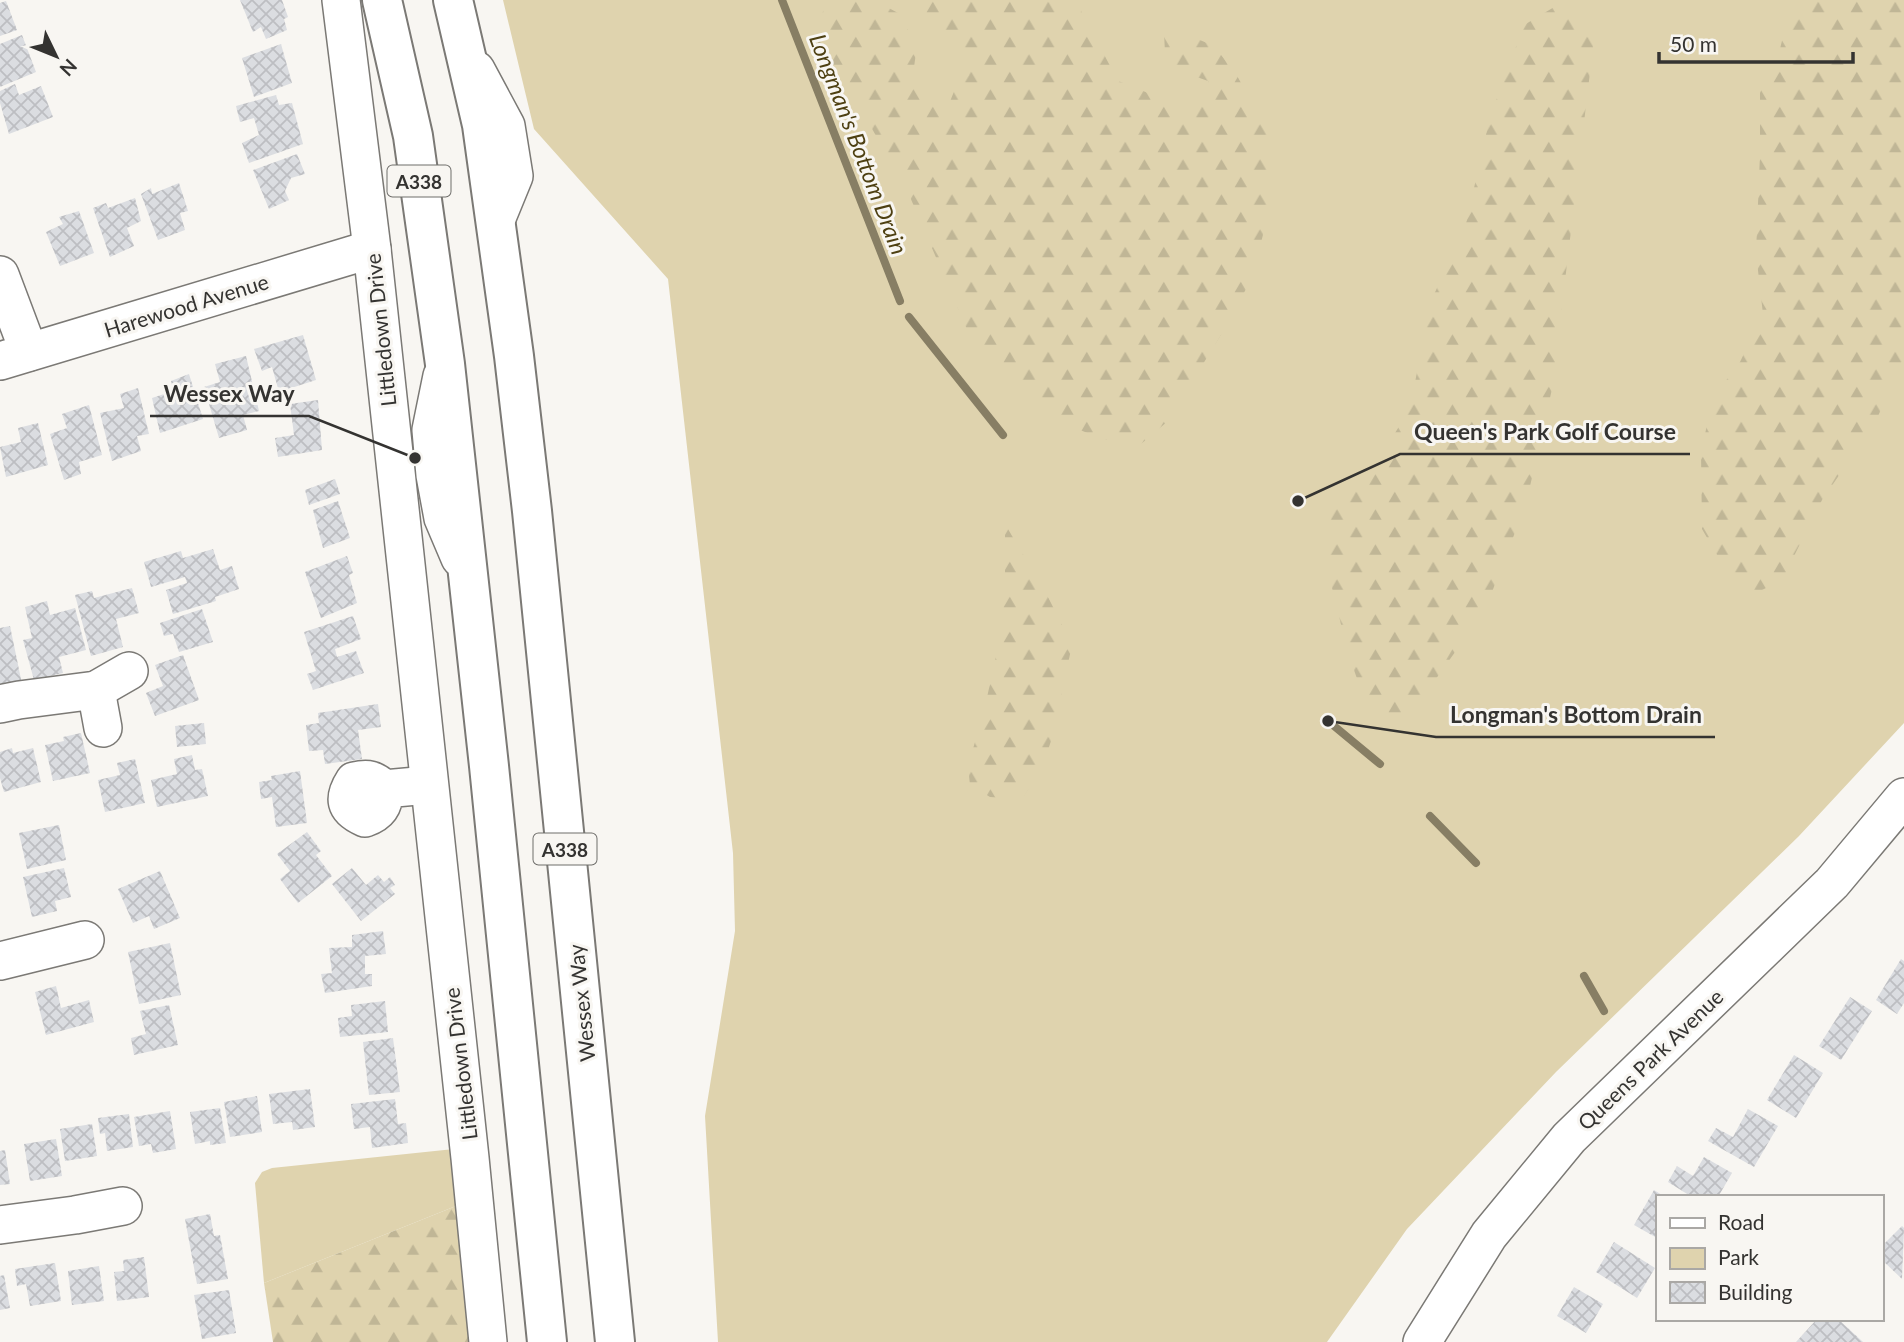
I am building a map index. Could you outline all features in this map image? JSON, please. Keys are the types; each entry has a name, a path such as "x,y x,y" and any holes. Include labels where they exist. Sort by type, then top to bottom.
{"highway":[{"name":"A338","path":"382,0 412,136 445,364 547,1342"},
{"name":"Wessex Way","path":"453,0 482,125 532,511 615,1342"}],"street":[{"name":"Littledown Drive","path":"341,0 372,249 488,1342"},
{"name":"Harewood Avenue","path":"15,357 372,249"},
{"path":"0,275 15,357"},
{"path":"0,704 19,699 96,691 129,671"},
{"path":"96,691 103,728"},
{"path":"384,789 428,785"},
{"name":"Queens Park Avenue","path":"1422,1342 1489,1235 1569,1138 1832,883 1904,797"},
{"path":"1,957 85,940"},
{"path":"0,1225 75,1216 123,1206"}],"green space":[{"path":"503,0 1904,0 1904,723 1799,836 1556,1072 1407,1229 1327,1342 718,1342 705,1116 735,931 733,853 668,279 534,129"},
{"path":"835,0 874,0 898,13 917,46 913,74 945,114 955,89 969,75 949,44 913,0 1083,0 1081,11 1118,81 1194,111 1211,100 1208,81 1183,72 1165,53 1164,32 1188,35 1214,46 1236,74 1273,140 1268,215 1252,278 1168,421 1141,444 1102,439 1051,418 1012,386 972,341 907,190 814,36 825,6"},
{"path":"1566,0 1594,39 1552,389 1526,504 1485,610 1433,683 1399,717 1367,707 1348,653 1323,551 1332,513 1375,465 1410,409 1430,303 1465,228 1490,117 1524,25"},
{"path":"1792,0 1904,0 1904,357 1875,423 1822,500 1782,580 1756,593 1735,586 1702,529 1701,452 1713,398 1740,362 1763,314 1756,253 1760,93 1779,53"},
{"path":"1005,524 1047,595 1072,645 1052,738 1042,768 1022,799 990,797 970,785 968,766 997,652 1005,589"},
{"path":"454,1149 461,1204 264,1283 255,1183 262,1172 272,1168"},
{"path":"461,1204 477,1342 273,1342 264,1283"}],"building":[{"path":"240,0 282,0 288,17 284,19 287,30 266,39 261,27 253,32"},
{"path":"6,1 17,30 0,36 0,3"},
{"path":"22,35 36,72 0,87 0,44"},
{"path":"281,44 292,83 254,97 242,58"},
{"path":"15,84 19,95 41,86 53,117 9,134 0,103 0,91"},
{"path":"276,95 279,105 292,103 303,144 249,163 242,143 259,135 254,118 240,122 236,106"},
{"path":"297,154 305,174 291,178 285,191 289,200 269,209 253,170"},
{"path":"179,183 188,211 180,213 185,230 158,240 141,194 151,188 152,194"},
{"path":"135,198 141,221 127,228 134,246 110,257 93,208 106,203 108,208"},
{"path":"79,211 94,253 60,266 46,232 63,224 59,217"},
{"path":"303,335 316,380 279,392 272,367 262,371 254,349"},
{"path":"246,356 259,411 243,415 247,430 219,438 204,387 220,382 215,364"},
{"path":"189,374 203,419 160,433 152,398 173,391 171,381"},
{"path":"138,388 149,434 137,436 141,451 112,461 100,413 124,408 120,394"},
{"path":"318,400 322,450 278,457 275,438 294,435 290,404"},
{"path":"89,405 102,455 79,462 81,474 64,480 50,434 67,428 62,414"},
{"path":"38,423 48,465 6,477 0,447 21,442 18,428"},
{"path":"335,479 340,494 309,505 305,490"},
{"path":"338,501 350,538 323,548 313,510"},
{"path":"213,549 220,570 232,566 239,589 215,597 216,601 173,614 166,590 187,583 185,577 151,587 144,562 181,551 183,558"},
{"path":"347,556 353,573 349,575 357,603 321,618 305,572"},
{"path":"132,588 139,613 116,619 123,647 91,656 75,595 92,591 94,598"},
{"path":"47,601 50,615 75,608 86,650 59,657 63,673 34,680 23,640 32,638 25,607"},
{"path":"202,609 213,642 179,652 173,634 164,636 160,623"},
{"path":"353,616 361,639 335,649 337,657 356,651 364,673 313,690 307,674 316,671 304,632"},
{"path":"10,626 22,684 0,688 0,628"},
{"path":"183,655 199,700 155,716 146,693 163,686 155,665"},
{"path":"378,704 381,727 358,730 362,759 325,764 323,750 309,751 306,725 319,723 318,713"},
{"path":"204,723 206,744 177,747 175,726"},
{"path":"81,733 90,773 53,781 45,745 64,741 63,737"},
{"path":"12,748 13,753 33,748 41,782 4,792 0,778 0,752"},
{"path":"192,755 195,770 202,769 208,796 157,807 151,780 177,774 174,759"},
{"path":"135,759 145,803 105,812 98,780 120,775 117,763"},
{"path":"300,771 307,823 276,827 272,797 261,799 259,782 272,780 271,776"},
{"path":"59,825 66,860 27,869 19,833"},
{"path":"307,832 321,851 316,855 332,876 298,903 280,879 290,871 277,854"},
{"path":"64,868 71,897 55,901 57,911 32,917 23,877"},
{"path":"352,868 366,885 378,875 384,882 390,877 395,885 390,888 395,894 361,921 332,884"},
{"path":"160,871 180,918 154,929 149,916 133,923 118,889"},
{"path":"383,931 386,954 365,956 365,974 372,974 372,986 325,993 321,974 332,973 329,948 352,947 352,935"},
{"path":"170,943 181,995 139,1004 128,952"},
{"path":"1901,959 1904,961 1904,1003 1897,1014 1876,1000"},
{"path":"56,986 61,1008 89,1000 94,1022 46,1035 35,992"},
{"path":"1850,997 1872,1011 1841,1060 1819,1046"},
{"path":"385,1001 388,1032 340,1037 338,1018 352,1016 351,1005"},
{"path":"169,1005 178,1045 134,1055 131,1038 146,1034 140,1011"},
{"path":"393,1038 400,1092 369,1095 363,1042"},
{"path":"1794,1055 1823,1073 1796,1118 1767,1100"},
{"path":"310,1089 315,1127 293,1130 292,1122 273,1124 269,1094"},
{"path":"257,1096 262,1132 230,1137 224,1102"},
{"path":"395,1099 398,1124 406,1123 408,1143 372,1148 370,1127 354,1129 351,1104"},
{"path":"220,1108 226,1143 210,1145 210,1141 195,1144 190,1112"},
{"path":"1748,1109 1778,1126 1754,1167 1708,1141 1716,1128 1733,1137"},
{"path":"170,1111 176,1149 153,1153 151,1144 139,1146 134,1117"},
{"path":"129,1114 133,1147 107,1151 105,1133 100,1134 98,1118"},
{"path":"92,1124 97,1156 65,1161 60,1129"},
{"path":"56,1139 62,1176 30,1181 24,1144"},
{"path":"5,1150 10,1184 0,1185 0,1151"},
{"path":"1704,1157 1732,1173 1719,1195 1689,1195 1668,1182 1677,1166 1693,1176"},
{"path":"1654,1190 1662,1195 1656,1195 1656,1237 1634,1225"},
{"path":"210,1214 214,1236 220,1235 228,1279 197,1284 185,1219"},
{"path":"1902,1226 1904,1228 1902,1279 1883,1261 1883,1245"},
{"path":"1614,1242 1655,1268 1637,1298 1596,1272"},
{"path":"144,1257 149,1297 117,1301 114,1272 124,1271 123,1260"},
{"path":"55,1263 61,1301 30,1306 26,1284 17,1286 15,1269"},
{"path":"99,1266 104,1301 72,1305 68,1271"},
{"path":"4,1275 10,1308 0,1310 0,1276"},
{"path":"1574,1287 1603,1304 1586,1333 1557,1316"},
{"path":"229,1290 236,1333 202,1339 194,1295"},
{"path":"1815,1321 1840,1321 1863,1342 1796,1342"}],"waterway":[{"name":"Longman's Bottom Drain","path":"782,0 900,301"},
{"name":"Longman's Bottom Drain","path":"909,317 1003,435"},
{"name":"Longman's Bottom Drain","path":"1328,721 1380,764"},
{"name":"Longman's Bottom Drain","path":"1430,816 1476,863"},
{"name":"Longman's Bottom Drain","path":"1584,976 1604,1011"}],"place":[{"name":"Wessex Way","path":"415,458"},
{"name":"Queen's Park Golf Course","path":"1298,501"},
{"name":"Longman's Bottom Drain","path":"1328,721"}]}
